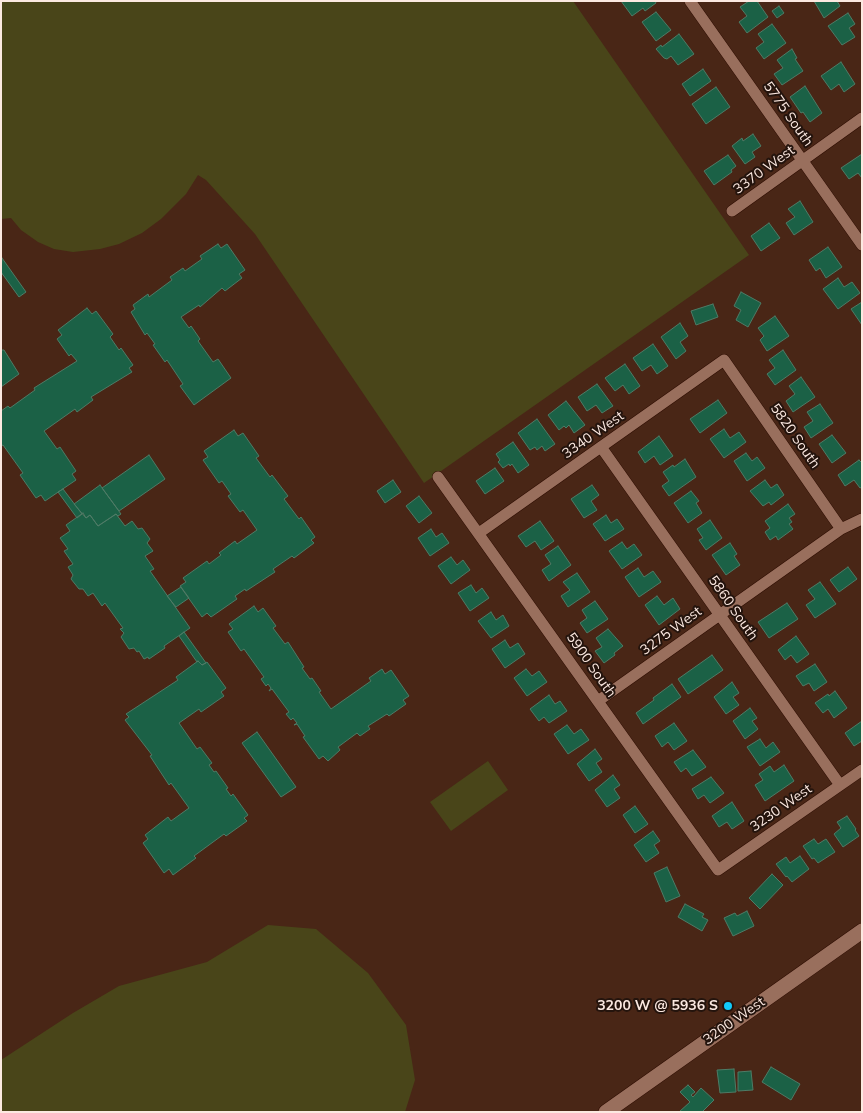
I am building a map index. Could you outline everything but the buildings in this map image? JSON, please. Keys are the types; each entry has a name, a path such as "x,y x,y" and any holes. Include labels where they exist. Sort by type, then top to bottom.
{"street":[{"name":"5775 South","path":"690,1 862,245"},
{"name":"3370 West","path":"732,211 862,118"},
{"name":"3340 West","path":"479,533 724,360"},
{"name":"5820 South","path":"724,360 841,529"},
{"name":"5860 South","path":"601,448 840,785"},
{"name":"5900 South","path":"438,477 718,870"},
{"name":"3275 West","path":"598,701 841,529 862,520"},
{"name":"3230 West","path":"718,870 862,770"},
{"name":"3200 West","path":"606,1112 862,931"}],"shaded area":[{"path":"1,1 573,1 749,255 424,483 255,234 206,180 198,175 186,194 161,219 142,233 119,244 100,249 73,252 54,249 38,242 21,230 11,218 1,219"},
{"path":"488,761 508,790 451,831 430,802"},
{"path":"268,925 316,929 368,973 406,1025 415,1080 405,1112 1,1112 1,1060 73,1013 119,986 207,962"}],"place":[{"name":"3200 W @ 5936 S","path":"728,1006"}]}
